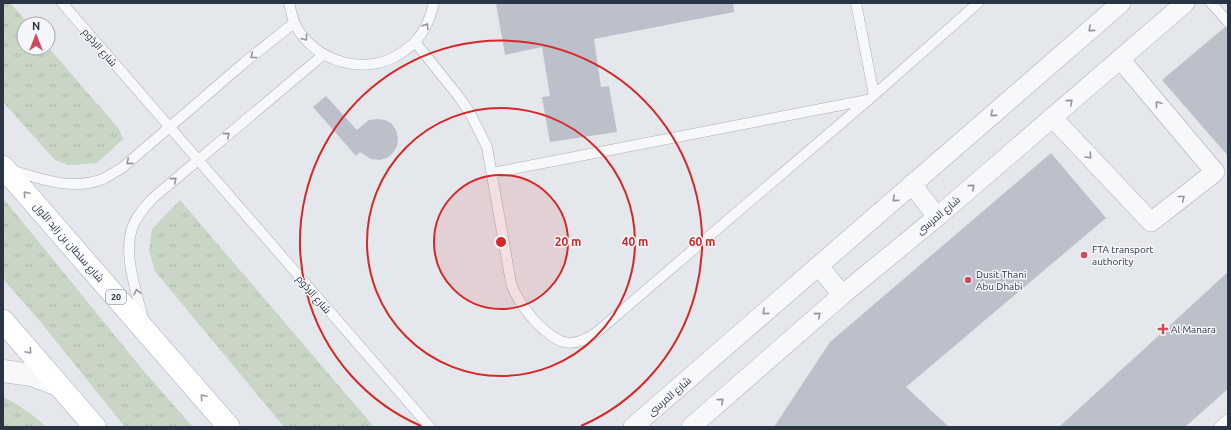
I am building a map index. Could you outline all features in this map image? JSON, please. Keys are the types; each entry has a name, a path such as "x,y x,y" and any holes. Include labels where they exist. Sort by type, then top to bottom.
{"main road":[{"name":"شارع سلطان بن زايد الأول","path":"3,167 229,427"},
{"path":"3,321 95,427"}],"street":[{"name":"شارع المرسى","path":"634,427 1121,3"},
{"name":"شارع المرسى","path":"692,427 842,295 937,216 1185,3"},
{"path":"1052,117 1151,222 1215,172 1120,59"},
{"path":"912,184 937,216"},
{"path":"818,266 842,295"},
{"path":"3,371 32,375 58,385"}],"lane":[{"name":"شارع الردُوم","path":"62,3 430,427"},
{"path":"289,3 294,23 306,41 323,55 346,64 372,65 395,57 415,42 429,22 434,3"},
{"path":"856,3 871,97"},
{"path":"415,42 470,113 487,148 514,293 525,310 546,332 555,339 566,342 577,342 588,339 597,332 871,97 978,3"},
{"path":"1211,3 1228,22"},
{"path":"3,167 39,179 61,184 82,184 103,179 122,168 245,62 294,23"},
{"path":"145,330 129,258 129,242 133,225 141,211 152,198 323,55"},
{"path":"492,174 871,97"},
{"path":"1219,427 1228,419"}],"green space":[{"path":"3,3 10,3 22,16 16,16 16,56 56,56 119,129 123,139 97,163 68,165 55,160 3,102"},
{"path":"3,198 142,369 193,427 125,427 39,320 3,279"},
{"path":"180,200 374,427 284,427 155,271 149,251 152,229"},
{"path":"3,397 26,410 46,427 3,427"}],"building":[{"path":"496,3 733,3 734,12 594,39 601,87 609,86 617,132 550,142 542,97 550,96 542,47 505,55"},
{"path":"1225,27 1228,28 1228,156 1162,80"},
{"path":"326,96 357,130 369,120 385,120 392,124 396,130 398,138 397,146 393,153 387,158 379,160 371,159 360,152 356,156 313,107"},
{"name":"Dusit Thani Abu Dhabi","path":"1051,153 1106,218 906,387 949,427 774,427 830,342"},
{"path":"1228,272 1228,389 1185,427 1059,427"}],"place":[{"name":"FTA transport authority","path":"1084,255"},
{"name":"Dusit Thani Abu Dhabi","path":"968,280"},
{"name":"Al Manara","path":"1163,329"}]}
